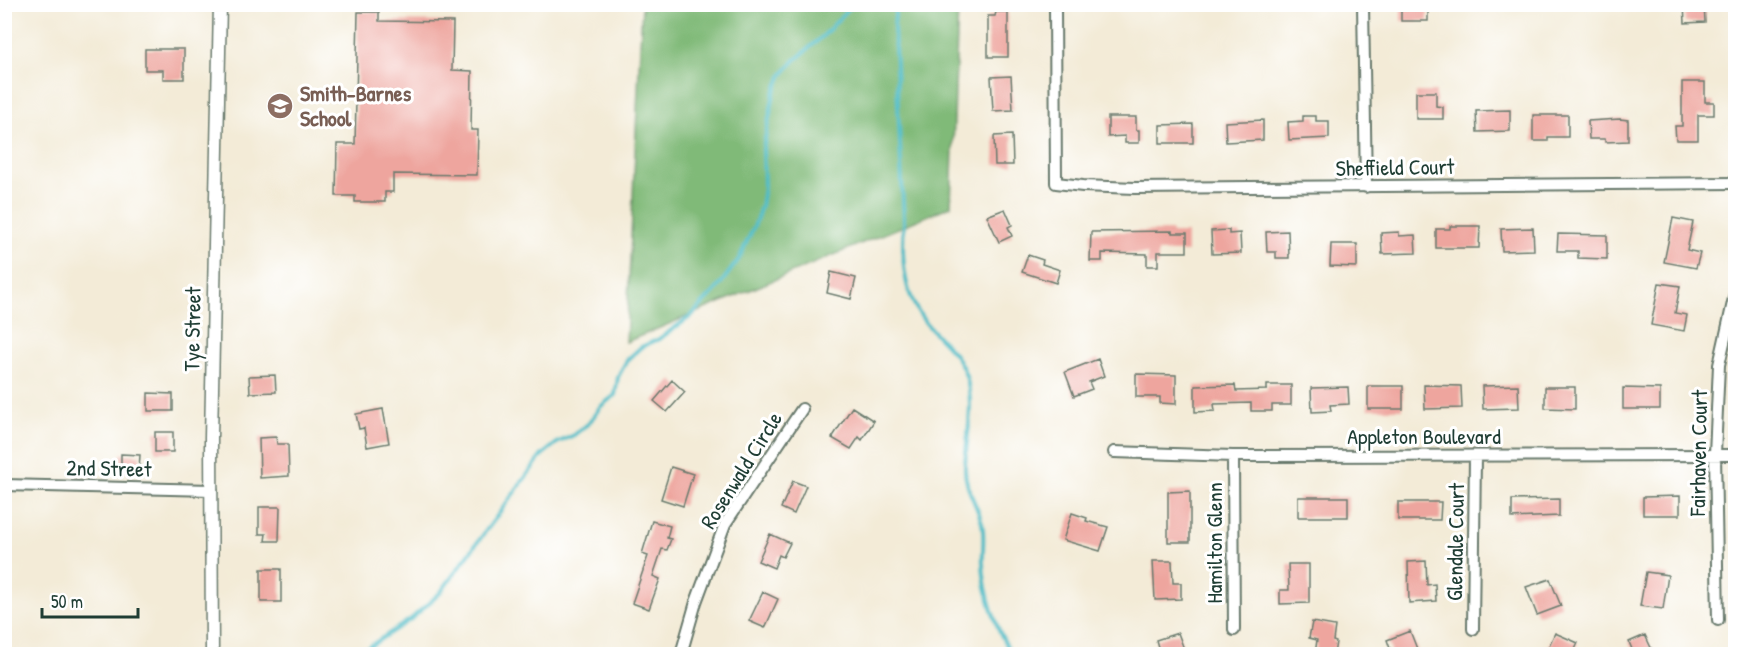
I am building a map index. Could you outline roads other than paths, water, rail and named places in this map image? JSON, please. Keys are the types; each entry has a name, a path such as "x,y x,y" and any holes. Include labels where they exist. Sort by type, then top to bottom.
{"street":[{"name":"Tye Street","path":"212,654 211,423 220,4"},
{"name":"Sheffield Court","path":"1055,4 1056,183 1135,188 1736,183"},
{"path":"1362,4 1366,187"},
{"name":"Fairhaven Court","path":"1718,620 1715,454 1719,366 1736,289"},
{"name":"Rosenwald Circle","path":"681,654 696,602 725,524 802,409"},
{"name":"Appleton Boulevard","path":"1114,452 1233,456 1736,455"},
{"name":"Hamilton Glenn","path":"1233,456 1234,630"},
{"name":"Glendale Court","path":"1473,629 1475,456"},
{"name":"2nd Street","path":"4,485 212,490"}],"waterway":[{"path":"358,654 411,619 440,593 542,455 589,423 600,407 615,395 618,377 627,360 641,347 659,339 690,317 716,290 739,259 761,206 764,187 763,149 774,93 782,75 853,4"},
{"path":"896,4 894,27 906,279 909,292 922,317 955,356 966,376 970,410 965,474 982,523 984,575 989,599 996,624 1012,654"}],"place":[{"name":"Smith-Barnes School","path":"280,106"}]}
